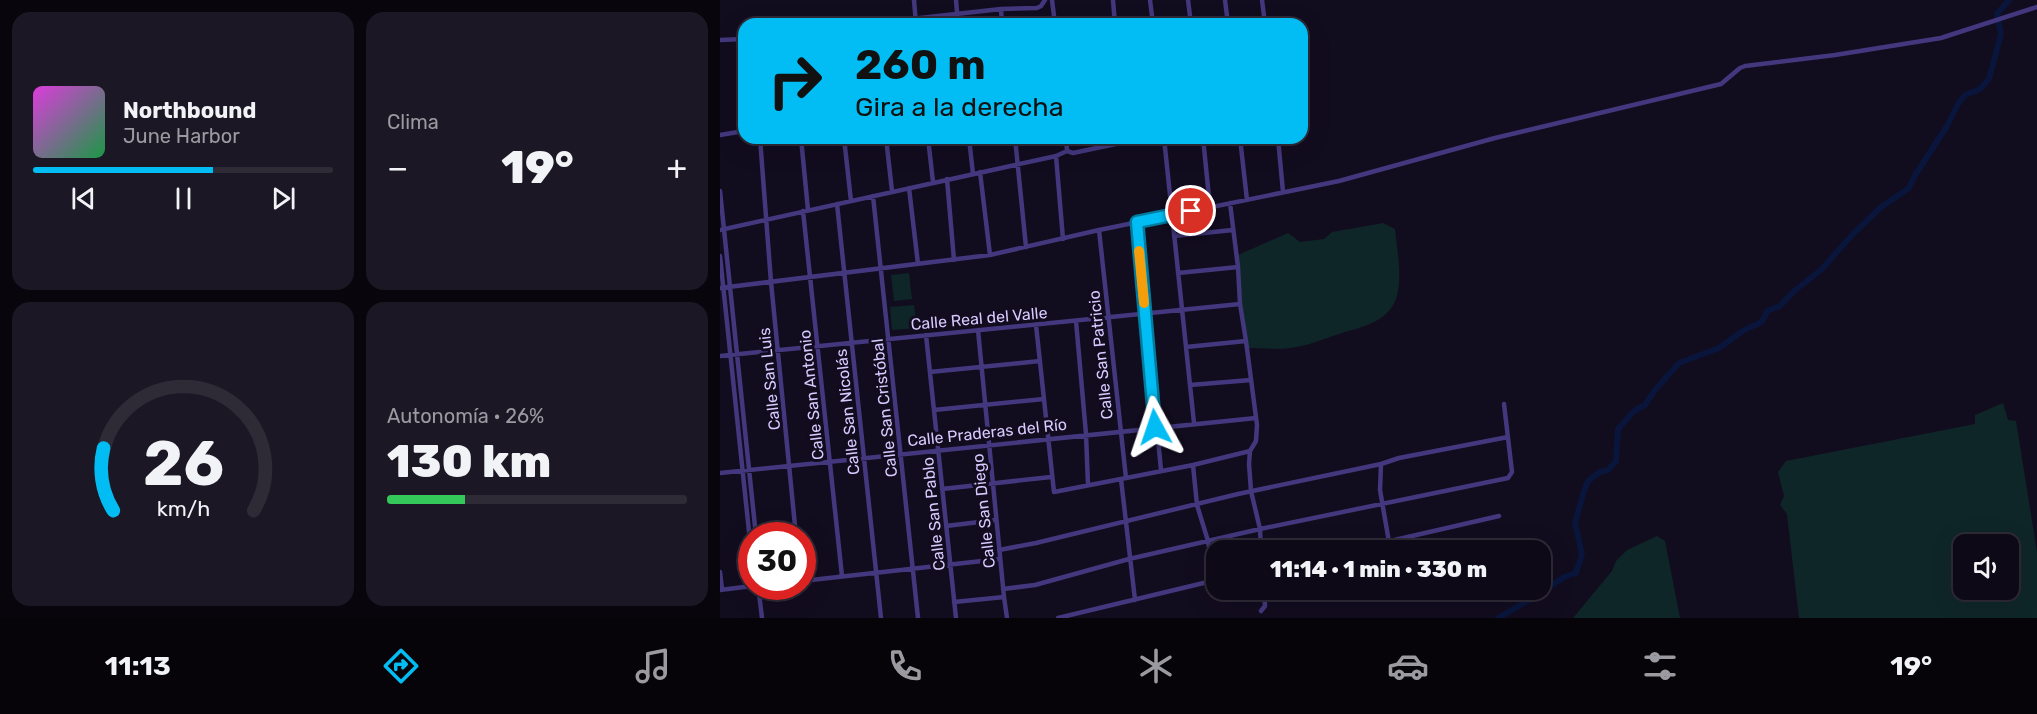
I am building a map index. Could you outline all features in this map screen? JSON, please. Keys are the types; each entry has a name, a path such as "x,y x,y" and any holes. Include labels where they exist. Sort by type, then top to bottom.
{"street":[{"path":"914,0 916,18"},
{"path":"956,0 957,18"},
{"path":"936,18 1001,9 1037,8 1045,0"},
{"path":"1052,0 1054,18"},
{"path":"1113,0 1114,18"},
{"path":"1150,0 1152,18"},
{"path":"1188,0 1190,18"},
{"path":"1225,0 1227,18"},
{"path":"1262,0 1264,18"},
{"path":"722,288 990,255 1098,230 1340,181 1495,138 1721,84 1745,66 1941,38 2037,7"},
{"path":"1001,9 1002,18"},
{"path":"720,40 738,39"},
{"path":"720,135 738,132"},
{"name":"Calle San Luis","path":"760,144 771,282 795,522"},
{"name":"Calle San Antonio","path":"801,144 810,277 842,576"},
{"path":"845,144 851,201"},
{"path":"887,144 892,191"},
{"path":"929,144 933,182"},
{"path":"970,144 973,174"},
{"path":"1015,144 1026,247"},
{"path":"1066,144 1066,151"},
{"path":"722,229 1056,156 1066,151 1073,153 1110,144"},
{"path":"1165,144 1194,423"},
{"path":"1204,144 1210,207"},
{"path":"1241,144 1247,200"},
{"path":"1279,144 1283,192"},
{"path":"1056,156 1063,239"},
{"path":"980,172 990,255"},
{"path":"947,179 954,260"},
{"path":"909,188 918,264"},
{"path":"720,191 722,229 755,522"},
{"name":"Calle San Cristóbal","path":"873,196 918,618"},
{"path":"1230,203 1240,304 1256,418 1256,441 1250,451 1249,464 1251,491 1261,540"},
{"name":"Calle San Nicolás","path":"837,204 881,618"},
{"path":"1137,222 1155,427 1161,470"},
{"name":"Calle San Patricio","path":"1098,230 1120,431 1125,522 1135,600"},
{"path":"1174,236 1233,230"},
{"path":"720,256 748,522"},
{"path":"1178,273 1238,267"},
{"name":"Calle Real del Valle","path":"720,356 1240,304"},
{"path":"1076,321 1088,485"},
{"path":"1036,325 1051,477 1055,492 1193,465 1250,451"},
{"name":"Calle San Diego","path":"978,330 1007,618"},
{"name":"Calle San Pablo","path":"926,335 956,618"},
{"path":"1186,347 1246,342"},
{"path":"930,372 1040,361"},
{"path":"1190,385 1251,380"},
{"path":"934,410 1044,399"},
{"path":"1212,540 1260,528 1508,478 1512,472 1504,404"},
{"name":"Calle Praderas del Río","path":"720,473 1256,418"},
{"path":"999,550 1251,491 1381,464 1399,458 1508,437"},
{"path":"1381,464 1380,488 1389,540"},
{"path":"1193,465 1197,505 1208,540"},
{"path":"942,489 1051,477"},
{"path":"1397,540 1499,516"},
{"path":"946,526 996,520"},
{"path":"1003,589 1035,585 1129,559 1206,541"},
{"path":"816,579 1000,559"},
{"path":"720,572 721,589 738,587"},
{"path":"1058,618 1206,583"},
{"path":"954,602 1004,597"},
{"path":"760,600 762,618"},
{"path":"1261,611 1265,606 1265,600"}],"green space":[{"path":"1383,223 1395,229 1399,273 1396,299 1385,315 1368,325 1305,345 1285,349 1248,348 1245,342 1238,255 1288,233 1300,242 1324,239 1332,232"},
{"path":"909,273 912,299 894,301 891,275"},
{"path":"914,305 917,328 892,330 890,307"},
{"path":"2003,403 2008,420 2016,421 2037,552 2037,618 1799,618 1787,514 1780,505 1784,496 1778,472 1786,461 1975,424 1975,415"},
{"path":"1657,536 1665,541 1680,618 1573,618 1627,550"}],"waterway":[{"path":"1498,618 1564,577 1576,573 1582,554 1575,523 1588,481 1600,472 1608,470 1616,461 1618,429 1634,411 1645,405 1679,363 1719,348 1744,330 1762,322 1767,311 1780,306 1793,292 1822,269 1880,208 1909,188 1958,104 1965,95 1980,89 1989,79 2001,34 1997,14 2009,0"}],"slow traffic":[{"path":"1139,251 1144,303"}],"route":[{"path":"1155,427 1137,222 1191,211"}]}
